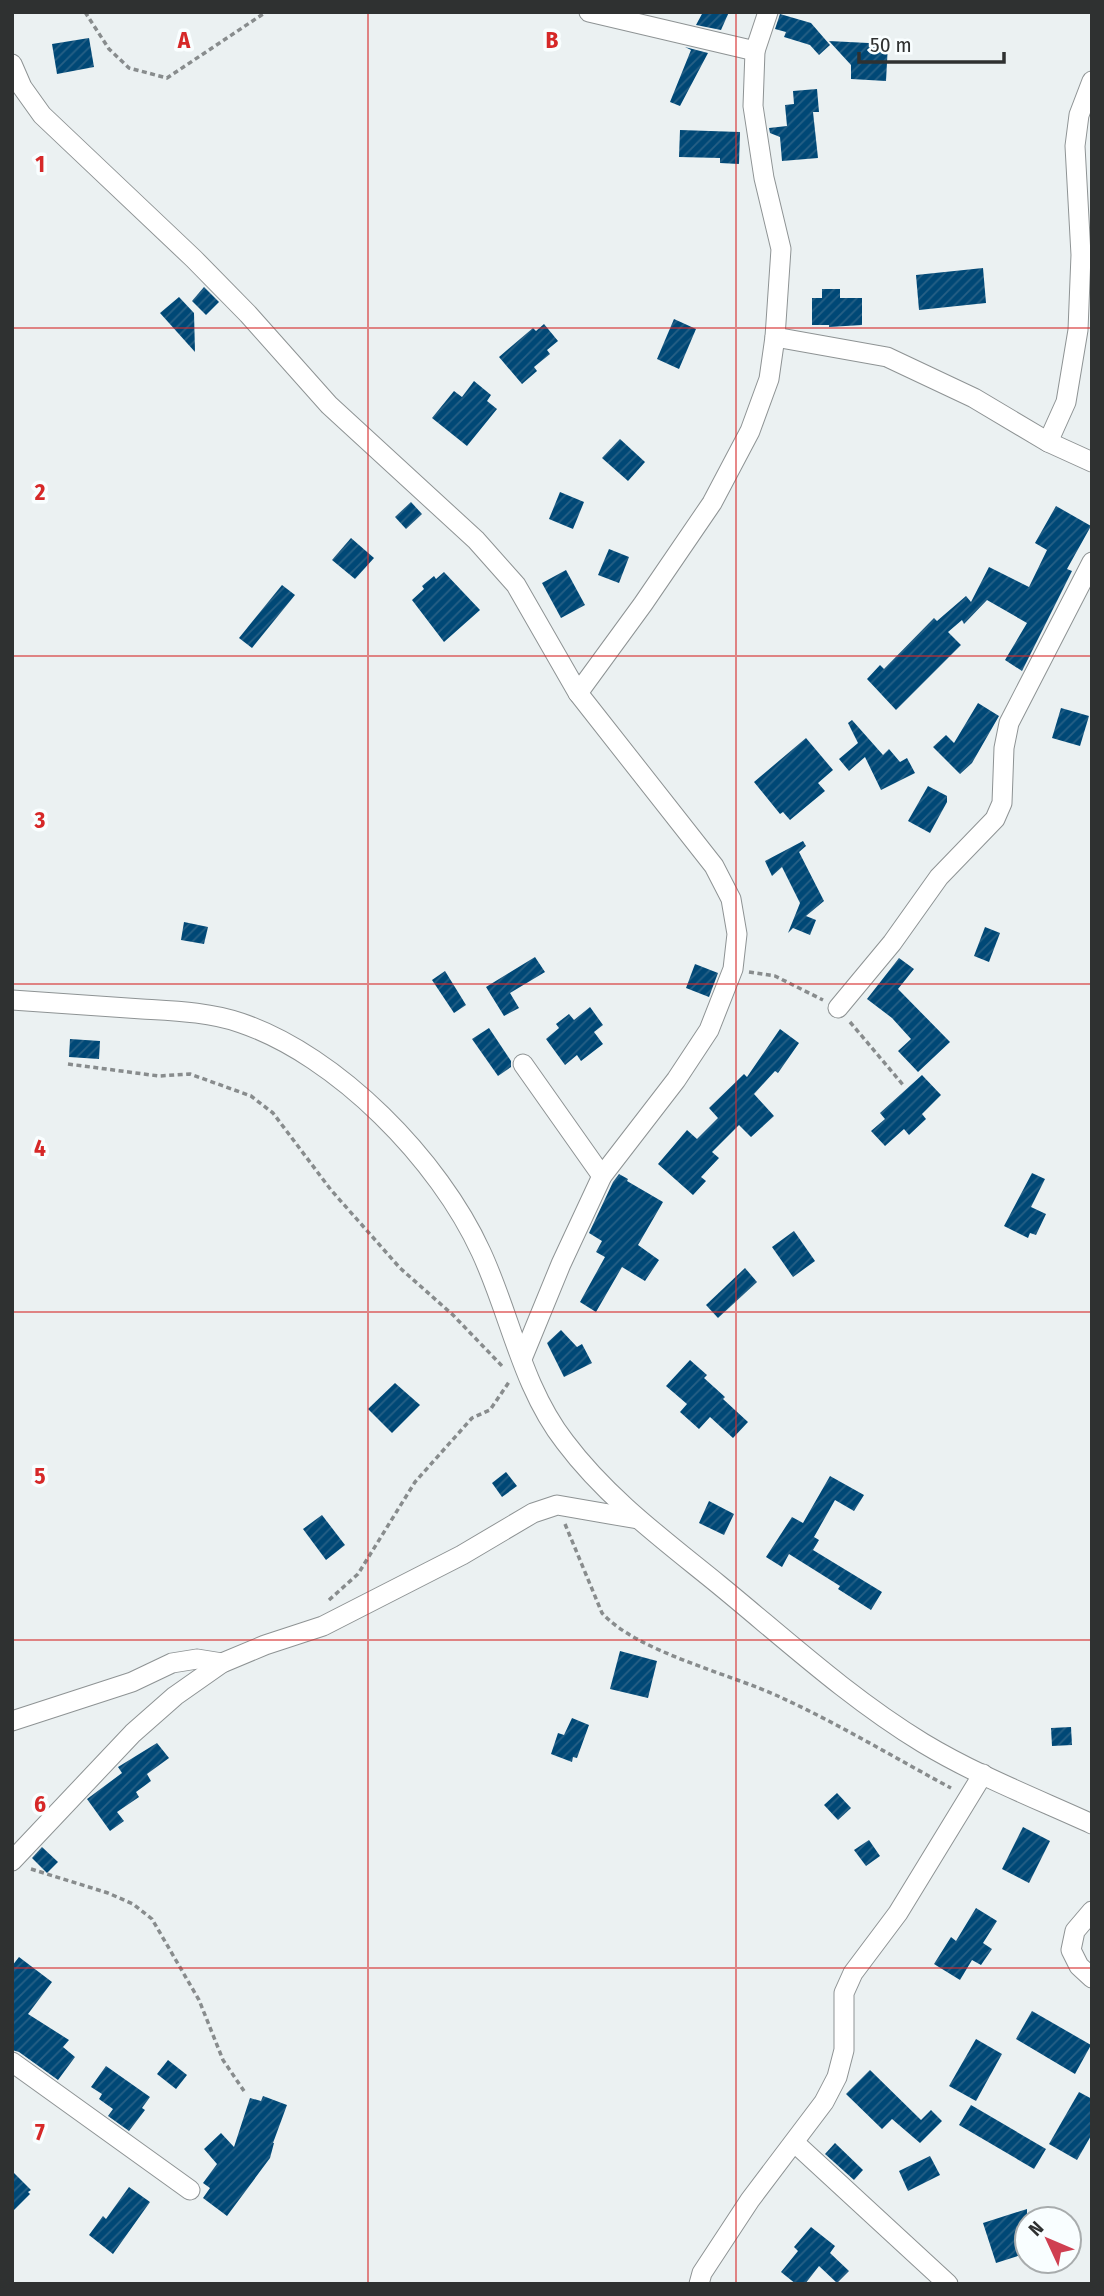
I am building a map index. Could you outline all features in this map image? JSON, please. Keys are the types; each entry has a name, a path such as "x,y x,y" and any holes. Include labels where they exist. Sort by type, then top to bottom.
{"street":[{"path":"589,12 755,51"},
{"path":"578,693 712,503 750,432 769,379 775,337 781,249 764,178 753,106 755,51 768,12"},
{"path":"12,64 22,87 42,115 194,259 248,314 329,405 476,540 516,585 578,693 714,866 731,899 737,934 733,969 709,1030 676,1080 601,1176 522,1359"},
{"path":"1048,442 1066,402 1079,330 1081,255 1075,145 1079,115 1092,81"},
{"path":"775,337 887,357 974,398 1048,442 1092,462"},
{"path":"838,1008 892,943 939,877 995,819 1002,803 1004,748 1009,723 1092,562"},
{"path":"12,1000 202,1013 241,1023 274,1037 321,1066 369,1102 432,1170 461,1212 482,1254 544,1410 563,1441 594,1478 638,1519 851,1693 922,1742 983,1774 1092,1824"},
{"path":"523,1064 601,1176"},
{"path":"18,1864 133,1733 175,1696 222,1663 265,1645 323,1626 462,1555 533,1513 557,1505 638,1519"},
{"path":"12,1721 132,1682 172,1663 197,1659 222,1663"},
{"path":"699,2284 702,2273 750,2200 824,2102 837,2077 844,2050 844,1993 853,1973 898,1913 983,1774"},
{"path":"1092,1911 1075,1931 1070,1950 1079,1966 1092,1978"},
{"path":"12,2062 190,2190"},
{"path":"795,2143 948,2284"}],"path":[{"path":"85,12 109,49 129,68 167,78 266,12"},
{"path":"68,1064 159,1076 190,1074 251,1096 273,1113 331,1190 400,1268 453,1315 503,1368"},
{"path":"319,1607 358,1574 415,1482 472,1418 490,1410 522,1359"},
{"path":"557,1505 602,1613 610,1622 639,1641 781,1698 969,1797"},
{"path":"18,1864 108,1893 133,1904 152,1919 199,2000 223,2060 244,2091"}],"building":[{"path":"703,12 729,12 721,30 696,25"},
{"path":"780,14 811,23 830,45 819,55 810,45 784,37 786,32 775,29"},
{"path":"89,38 94,67 57,74 52,44"},
{"path":"829,41 888,44 886,81 851,79 851,65"},
{"path":"685,47 708,53 680,106 670,102 691,50"},
{"path":"817,89 819,112 813,112 818,158 782,161 780,137 770,133 769,128 787,126 785,105 794,104 793,91"},
{"path":"680,130 740,132 739,164 720,163 720,158 679,157"},
{"path":"983,268 986,303 919,310 916,275"},
{"path":"204,287 219,302 206,315 192,301"},
{"path":"822,289 840,289 840,298 862,298 862,325 812,325 812,298 822,298"},
{"path":"179,297 194,313 195,352 160,313"},
{"path":"674,319 696,329 679,369 657,359"},
{"path":"544,324 558,341 547,350 550,354 534,367 537,371 522,384 499,357 533,328 536,331"},
{"path":"474,381 491,395 487,401 497,409 467,446 432,418 454,391 462,397"},
{"path":"620,439 645,462 628,481 602,458"},
{"path":"560,492 584,502 573,529 549,519"},
{"path":"411,502 422,514 406,529 395,517"},
{"path":"1056,506 1091,526 1067,569 1072,571 1022,671 1005,660 1027,623 987,600 964,624 962,620 948,632 961,645 896,710 867,679 880,665 884,669 934,618 937,621 966,596 971,602 989,567 1029,587 1047,550 1035,543"},
{"path":"351,538 374,558 355,579 332,560"},
{"path":"609,549 629,557 619,583 598,575"},
{"path":"566,570 585,605 561,618 542,583"},
{"path":"444,572 480,610 444,642 412,600 424,589 422,586"},
{"path":"282,585 295,595 252,648 239,638"},
{"path":"978,703 999,716 972,763 960,774 933,747 946,735 954,743"},
{"path":"1061,708 1089,716 1080,746 1052,738"},
{"path":"852,720 883,755 889,749 900,762 907,758 915,773 881,790 865,757 849,771 839,759 858,743 848,723"},
{"path":"806,738 833,770 818,783 825,791 790,820 783,812 780,814 754,782"},
{"path":"928,786 947,796 947,802 930,833 908,821"},
{"path":"803,841 806,846 799,852 824,901 806,916 816,920 810,935 793,928 788,933 800,903 782,867 772,876 765,861"},
{"path":"184,922 208,927 204,944 181,940"},
{"path":"985,927 1000,933 989,962 974,956"},
{"path":"535,957 545,972 510,993 519,1008 504,1016 486,987"},
{"path":"899,958 914,969 898,989 950,1042 918,1072 898,1051 911,1039 892,1018 867,999"},
{"path":"695,964 718,973 709,997 686,988"},
{"path":"445,971 466,1005 454,1013 432,980"},
{"path":"590,1007 603,1025 594,1032 603,1044 581,1061 577,1055 565,1065 546,1039 559,1028 556,1024 569,1014 574,1020"},
{"path":"489,1028 511,1061 511,1067 498,1076 472,1039"},
{"path":"780,1029 799,1043 778,1073 775,1071 754,1094 774,1116 751,1137 739,1125 712,1152 719,1158 701,1177 706,1181 693,1195 658,1164 687,1130 697,1139 718,1118 709,1108 744,1074 747,1077"},
{"path":"70,1039 100,1041 99,1059 69,1057"},
{"path":"922,1075 941,1095 922,1114 926,1119 909,1135 904,1129 885,1146 871,1131 885,1119 880,1113"},
{"path":"1032,1173 1045,1179 1031,1207 1046,1214 1036,1235 1030,1233 1028,1238 1004,1226"},
{"path":"619,1174 663,1202 638,1245 659,1260 645,1281 622,1267 596,1312 580,1302 605,1257 596,1252 602,1241 589,1233"},
{"path":"794,1231 815,1261 793,1277 772,1247"},
{"path":"745,1268 757,1282 718,1318 706,1305"},
{"path":"561,1330 577,1347 582,1344 592,1363 564,1377 547,1343"},
{"path":"690,1360 707,1375 704,1378 725,1397 723,1399 748,1422 733,1438 710,1417 699,1429 680,1412 687,1404 666,1386"},
{"path":"395,1383 420,1405 392,1433 368,1409"},
{"path":"506,1472 517,1486 502,1497 492,1483"},
{"path":"830,1476 864,1495 854,1511 835,1500 814,1537 819,1540 813,1550 882,1592 871,1610 838,1589 840,1586 789,1554 782,1567 766,1557 792,1517 803,1523"},
{"path":"709,1501 734,1514 724,1535 699,1523"},
{"path":"322,1515 345,1545 326,1560 303,1529"},
{"path":"620,1651 657,1661 648,1698 610,1689"},
{"path":"572,1718 589,1725 577,1758 573,1757 572,1762 551,1754 558,1733 564,1735"},
{"path":"1071,1727 1072,1745 1052,1746 1051,1728"},
{"path":"157,1743 169,1758 147,1774 151,1781 136,1792 139,1797 117,1812 124,1821 110,1831 87,1799 122,1773 118,1767"},
{"path":"837,1793 851,1808 838,1820 824,1805"},
{"path":"1023,1827 1050,1841 1029,1883 1002,1869"},
{"path":"869,1840 880,1856 866,1866 854,1850"},
{"path":"42,1847 58,1862 47,1873 32,1858"},
{"path":"976,1908 997,1921 983,1943 992,1949 981,1965 972,1960 960,1980 934,1964 951,1937 956,1941"},
{"path":"19,1957 52,1982 28,2014 69,2040 63,2047 75,2057 58,2080 19,2052 12,2050 12,1966"},
{"path":"1032,2011 1091,2045 1075,2074 1016,2039"},
{"path":"976,2039 1002,2054 976,2101 949,2086"},
{"path":"168,2060 187,2075 176,2089 157,2074"},
{"path":"106,2066 150,2097 142,2108 145,2110 129,2131 108,2116 113,2109 99,2099 102,2094 91,2087"},
{"path":"870,2070 921,2120 931,2110 942,2121 920,2143 892,2119 882,2129 846,2094"},
{"path":"1079,2092 1092,2099 1092,2134 1077,2160 1049,2144"},
{"path":"263,2096 287,2105 270,2158 227,2216 203,2198 210,2188 203,2183 217,2164 204,2149 221,2133 234,2147 250,2098 261,2101"},
{"path":"971,2105 1046,2149 1034,2169 959,2125"},
{"path":"835,2143 863,2170 854,2180 825,2154"},
{"path":"930,2156 940,2175 908,2191 899,2171"},
{"path":"12,2171 31,2190 12,2212"},
{"path":"129,2187 150,2202 113,2254 89,2235 103,2216 106,2219"},
{"path":"1013,2213 1013,2258 996,2263 983,2223"},
{"path":"811,2227 835,2246 830,2253 849,2271 837,2283 819,2266 805,2284 796,2284 781,2272 798,2251 794,2247"}]}
